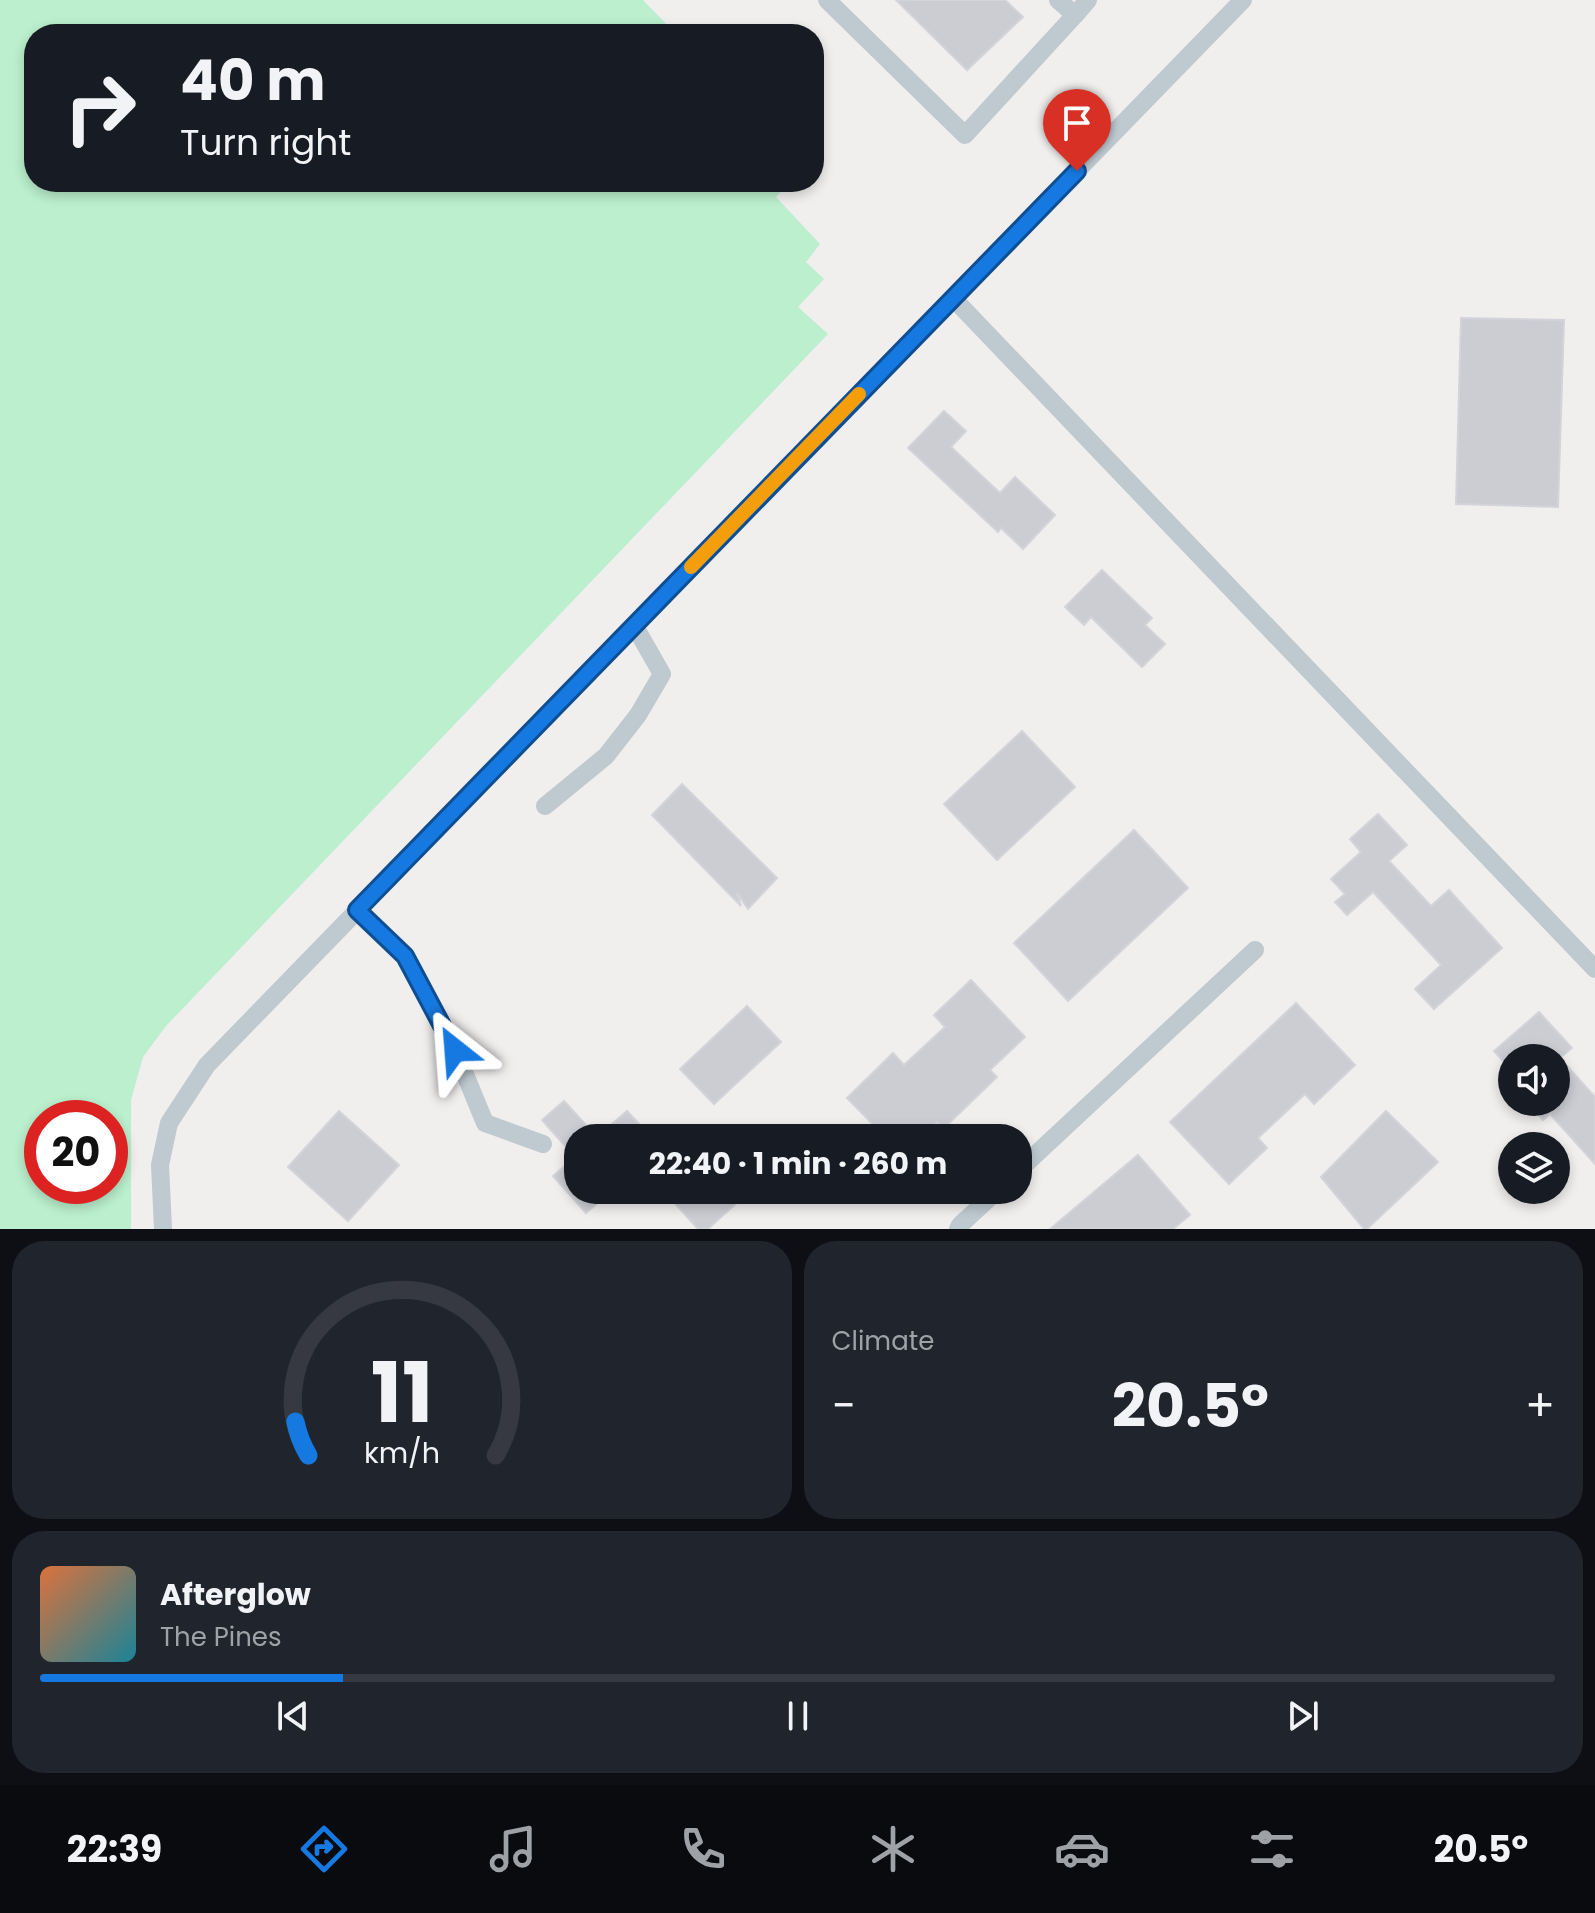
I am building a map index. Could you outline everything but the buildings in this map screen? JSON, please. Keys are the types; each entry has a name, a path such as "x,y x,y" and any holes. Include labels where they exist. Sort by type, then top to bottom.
{"lane":[{"path":"827,0 965,135 1088,0"},
{"path":"1058,0 1075,15"},
{"path":"163,1229 160,1165 169,1123 207,1065 1243,0"},
{"path":"953,298 1588,951 1595,969"},
{"path":"545,806 606,756 638,715 662,674 634,625"},
{"path":"357,910 405,956 455,1050 485,1123 543,1144"},
{"path":"1032,1158 1255,950"},
{"path":"958,1229 983,1204"}],"green space":[{"path":"0,0 643,0 666,24 24,24 24,192 780,192 776,197 820,244 806,262 824,279 798,307 828,334 166,1026 143,1057 131,1100 131,1229 0,1229"}],"slow traffic":[{"path":"691,567 859,394"}],"route":[{"path":"455,1050 405,956 357,910 1077,171"}]}
